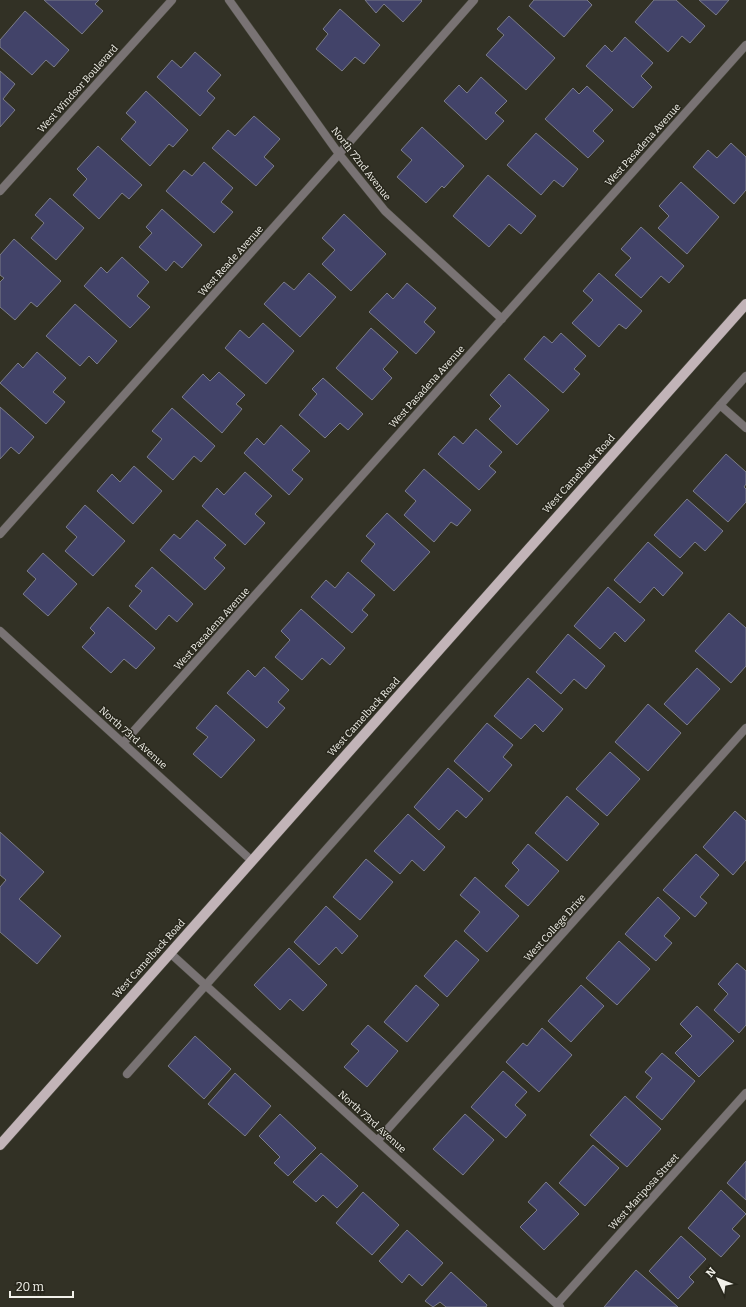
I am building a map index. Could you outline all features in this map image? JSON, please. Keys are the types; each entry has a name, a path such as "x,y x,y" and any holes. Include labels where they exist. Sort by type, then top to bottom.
{"main road":[{"name":"West Camelback Road","path":"0,1145 746,304"}],"street":[{"name":"West Windsor Boulevard","path":"0,191 172,0"},
{"name":"North 72nd Avenue","path":"229,0 339,154 386,211 502,319"},
{"name":"West Reade Avenue","path":"0,534 339,154 474,0"},
{"name":"West Pasadena Avenue","path":"124,742 746,45"},
{"path":"127,1074 746,376"},
{"path":"720,405 746,428"},
{"name":"North 73rd Avenue","path":"0,631 124,742 252,861"},
{"name":"West College Drive","path":"378,1140 746,728"},
{"name":"North 73rd Avenue","path":"170,952 559,1305"},
{"name":"West Mariposa Street","path":"559,1305 746,1093"}],"building":[{"path":"44,0 99,0 95,4 103,11 82,34"},
{"path":"365,0 422,1 403,22 384,4 376,13"},
{"path":"534,0 587,0 592,5 564,37 529,6"},
{"path":"654,0 676,0 705,26 690,43 682,36 668,52 635,22"},
{"path":"699,0 729,0 716,15"},
{"path":"340,9 380,45 364,64 355,57 342,71 316,49 328,34 323,29"},
{"path":"25,11 69,50 54,67 46,60 32,75 0,47 0,40"},
{"path":"509,16 555,58 526,90 486,55 504,35 497,29"},
{"path":"625,37 653,63 641,76 652,87 633,108 586,66 605,45 612,52"},
{"path":"195,52 221,75 207,91 215,98 200,116 157,77 172,60 181,68"},
{"path":"0,71 15,84 3,99 15,110 0,127"},
{"path":"481,77 507,101 495,113 504,121 486,140 444,101 459,85 467,93"},
{"path":"587,86 613,110 593,131 604,141 588,158 545,119 573,88 579,94"},
{"path":"146,91 188,130 173,147 169,144 150,166 121,139 136,122 126,113"},
{"path":"254,116 280,139 264,157 274,166 256,186 212,148 228,130 235,136"},
{"path":"422,127 464,166 444,188 442,186 426,203 397,177 412,160 401,150"},
{"path":"536,133 578,169 563,187 554,180 541,195 507,165"},
{"path":"731,143 746,157 746,190 734,204 693,167 708,150 717,158"},
{"path":"98,146 142,185 129,199 122,193 99,219 73,195 87,179 77,169"},
{"path":"204,162 233,188 221,202 233,212 214,233 166,191 184,170 192,176"},
{"path":"488,175 536,216 521,234 509,224 489,247 453,216"},
{"path":"681,182 719,217 687,254 658,228 669,216 659,206"},
{"path":"50,198 84,228 56,260 31,238 44,223 35,215"},
{"path":"162,209 202,245 182,268 174,261 166,271 139,247 152,233 146,227"},
{"path":"344,214 386,254 351,291 322,264 335,250 322,238"},
{"path":"641,227 684,266 669,283 661,276 641,298 615,275 631,258 621,249"},
{"path":"14,239 61,281 37,307 31,302 15,320 0,307 0,282 4,278 0,275 0,255"},
{"path":"122,257 149,282 137,296 150,307 130,328 84,286 101,267 107,273"},
{"path":"309,273 336,297 300,337 264,304 284,282 294,290"},
{"path":"599,273 642,311 626,329 619,324 599,347 572,323 593,300 583,291"},
{"path":"407,283 436,308 424,322 435,332 416,354 369,312 387,293 393,299"},
{"path":"75,304 117,341 97,364 89,356 80,366 46,336"},
{"path":"263,323 294,351 266,384 225,348 240,330 249,338"},
{"path":"371,328 398,352 383,369 392,378 372,400 336,368"},
{"path":"561,333 586,356 574,369 580,374 563,393 524,359 544,336 552,343"},
{"path":"37,352 66,378 53,392 65,402 46,424 0,383 18,363 23,368"},
{"path":"219,372 245,395 236,404 242,409 222,433 182,397 203,374 210,381"},
{"path":"509,374 549,410 517,445 489,419 501,406 490,395"},
{"path":"323,378 363,414 348,430 340,423 325,438 299,415 317,394 312,389"},
{"path":"0,407 34,437 19,454 11,447 0,459"},
{"path":"172,408 215,446 201,462 194,456 173,480 147,457 162,439 152,431"},
{"path":"281,425 310,451 292,470 303,479 289,495 244,453 257,438 264,445"},
{"path":"476,429 502,452 489,466 496,472 479,490 438,454 454,436 463,444"},
{"path":"726,454 746,472 746,484 744,487 746,489 746,502 728,522 693,491"},
{"path":"134,466 162,491 133,524 97,491 112,474 120,482"},
{"path":"424,469 471,510 457,526 451,522 434,542 404,515 416,501 405,491"},
{"path":"245,472 272,496 255,514 265,523 245,545 202,506 217,488 224,495"},
{"path":"687,499 723,531 705,551 695,542 680,558 654,535"},
{"path":"85,505 125,541 93,576 65,551 77,537 66,527"},
{"path":"387,513 430,552 394,591 361,561 375,544 366,536"},
{"path":"197,520 226,545 214,558 225,568 205,590 160,550 174,534 180,539"},
{"path":"648,542 683,573 663,596 654,587 640,603 614,580"},
{"path":"43,553 77,584 48,616 23,594 36,579 27,571"},
{"path":"152,567 193,604 177,622 169,615 156,630 129,606 142,591 135,586"},
{"path":"348,572 375,595 362,610 368,615 352,633 311,597 326,580 335,588"},
{"path":"608,587 645,620 625,642 615,632 600,649 574,626"},
{"path":"108,607 155,648 136,669 124,659 111,673 82,647 95,633 90,628"},
{"path":"301,609 345,648 330,665 322,658 302,680 275,657 290,640 281,631"},
{"path":"729,613 746,628 746,666 731,683 695,651"},
{"path":"568,634 605,666 586,689 574,679 561,694 536,672"},
{"path":"264,667 289,690 278,702 285,708 267,728 227,693 248,670 255,677"},
{"path":"697,668 720,689 687,725 664,704"},
{"path":"528,678 563,709 543,732 535,724 521,739 494,716"},
{"path":"648,704 681,733 648,771 615,742"},
{"path":"216,705 255,740 221,778 193,754 208,737 196,728"},
{"path":"487,723 513,745 503,757 512,765 489,792 454,761"},
{"path":"610,752 640,779 607,816 576,789"},
{"path":"448,768 483,799 466,818 457,810 439,830 414,807"},
{"path":"567,796 599,824 567,861 535,833"},
{"path":"735,811 746,821 746,860 733,875 703,847"},
{"path":"408,814 445,847 424,871 412,860 400,874 374,851"},
{"path":"0,832 44,872 19,899 61,936 37,964 0,932 0,887 6,880 0,875"},
{"path":"528,844 559,871 528,906 505,886 519,870 512,863"},
{"path":"696,854 719,875 700,897 707,903 695,917 663,890"},
{"path":"366,859 393,882 360,920 333,897"},
{"path":"475,877 519,916 487,952 464,931 480,912 460,895"},
{"path":"658,897 680,918 664,936 672,943 656,961 625,934"},
{"path":"326,906 358,936 342,954 336,947 319,965 294,942"},
{"path":"456,940 479,960 447,997 424,976"},
{"path":"619,941 650,969 617,1005 586,978"},
{"path":"289,948 327,985 303,1011 290,999 280,1010 254,985"},
{"path":"737,963 746,971 746,1025 739,1033 714,1010 728,994 718,984"},
{"path":"416,985 439,1005 407,1042 384,1022"},
{"path":"581,985 604,1006 571,1042 548,1021"},
{"path":"697,1006 734,1041 699,1077 675,1053 692,1036 680,1024"},
{"path":"368,1025 398,1051 367,1087 344,1067 359,1051 351,1044"},
{"path":"542,1028 572,1055 539,1092 506,1062 523,1043 527,1046"},
{"path":"195,1036 231,1069 204,1099 168,1066"},
{"path":"662,1053 695,1081 662,1120 636,1097 652,1078 645,1072"},
{"path":"503,1071 527,1092 515,1105 526,1115 506,1138 471,1107"},
{"path":"235,1073 271,1106 245,1136 208,1104"},
{"path":"625,1096 661,1129 627,1167 590,1135"},
{"path":"280,1114 316,1148 288,1176 274,1163 280,1157 259,1136"},
{"path":"465,1114 494,1140 463,1175 433,1149"},
{"path":"593,1145 619,1168 585,1206 559,1183"},
{"path":"321,1153 358,1186 337,1208 323,1195 316,1202 293,1182"},
{"path":"746,1161 746,1200 727,1183"},
{"path":"546,1182 579,1214 544,1250 520,1227 537,1210 528,1202"},
{"path":"721,1190 746,1214 732,1229 740,1236 721,1257 688,1228"},
{"path":"363,1192 399,1225 372,1255 336,1223"},
{"path":"407,1230 443,1263 422,1286 409,1274 402,1283 379,1261"},
{"path":"681,1236 706,1259 689,1277 694,1282 678,1299 649,1271"},
{"path":"636,1270 678,1307 604,1307"},
{"path":"451,1272 487,1305 486,1307 446,1307 440,1302 433,1307 425,1301"}]}
